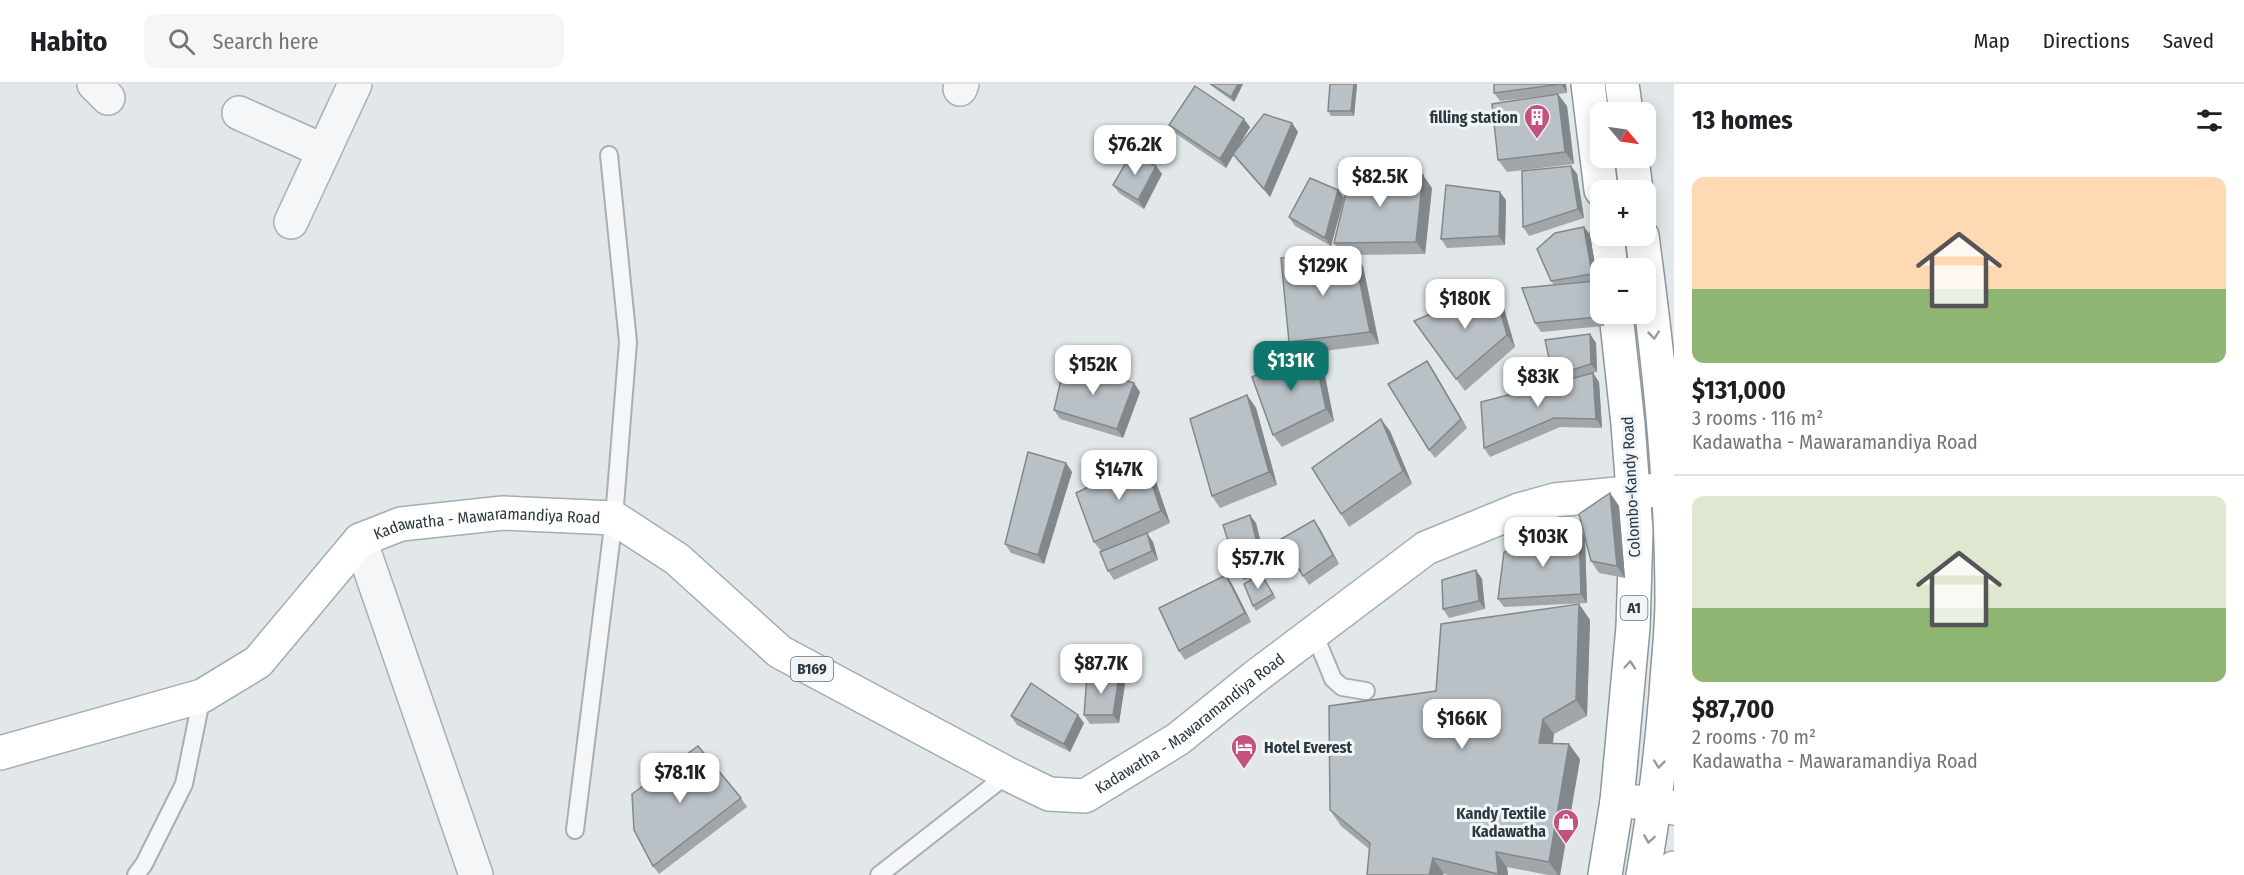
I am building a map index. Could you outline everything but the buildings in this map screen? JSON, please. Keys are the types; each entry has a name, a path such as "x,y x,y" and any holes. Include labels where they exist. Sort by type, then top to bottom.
{"main road":[{"path":"1588,84 1600,180"},
{"path":"1622,84 1625,102"},
{"name":"A1","path":"1643,246 1652,306 1669,489 1672,641 1665,806 1643,875"},
{"name":"Colombo-Kandy Road","path":"1605,875 1617,801 1634,616 1636,531 1617,324"},
{"name":"Kadawatha - Mawaramandiya Road","path":"0,753 202,696 258,662 360,540 401,524 503,513 614,518 677,559 780,652 1049,794 1084,796 1178,739 1255,677 1426,548 1519,510 1556,500 1669,489"},
{"path":"1624,724 1669,724"},
{"path":"1617,801 1665,806"},
{"path":"1667,875 1674,868"}],"street":[{"path":"291,222 355,84"},
{"path":"239,113 324,151"},
{"path":"360,540 476,875"}],"lane":[{"path":"574,830 614,518 628,342 609,155"},
{"path":"1314,633 1333,679 1342,687 1366,691"},
{"path":"136,875 144,864 184,784 202,696"},
{"path":"879,875 1008,774"}],"place":[{"name":"filling station","path":"1537,140"},
{"name":"Hotel Everest","path":"1244,770"},
{"name":"Kandy Textile Kadawatha","path":"1566,845"}]}
